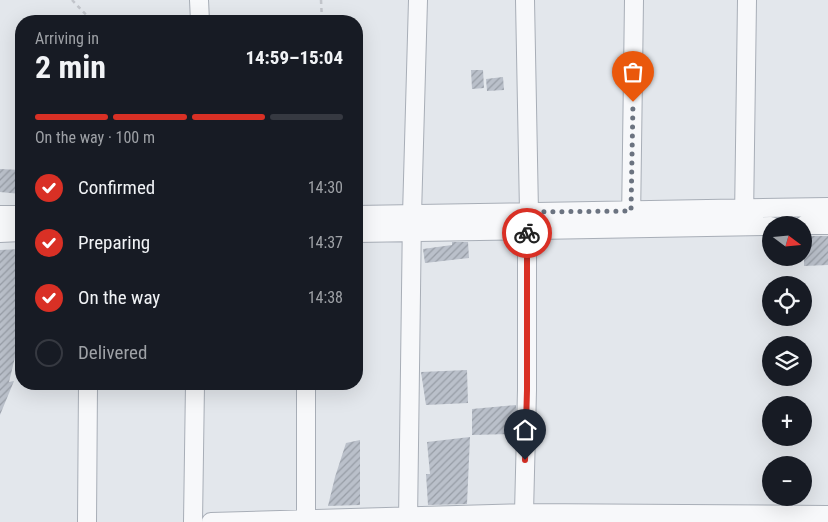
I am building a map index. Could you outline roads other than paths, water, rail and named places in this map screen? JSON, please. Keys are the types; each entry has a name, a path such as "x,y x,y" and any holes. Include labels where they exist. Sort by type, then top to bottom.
{"street":[{"path":"199,0 200,15"},
{"path":"408,519 412,224 418,0"},
{"path":"524,518 527,390 527,230 529,212 525,0"},
{"path":"631,219 634,0"},
{"path":"744,226 747,0"},
{"path":"363,216 412,224 527,230 743,208 828,207"},
{"path":"363,232 412,224 529,212 762,226"},
{"path":"0,215 15,215"},
{"path":"812,225 828,225"},
{"path":"0,233 15,232"},
{"path":"86,522 88,390"},
{"path":"193,522 195,390"},
{"path":"306,390 306,520"},
{"path":"211,522 828,515"}]}
